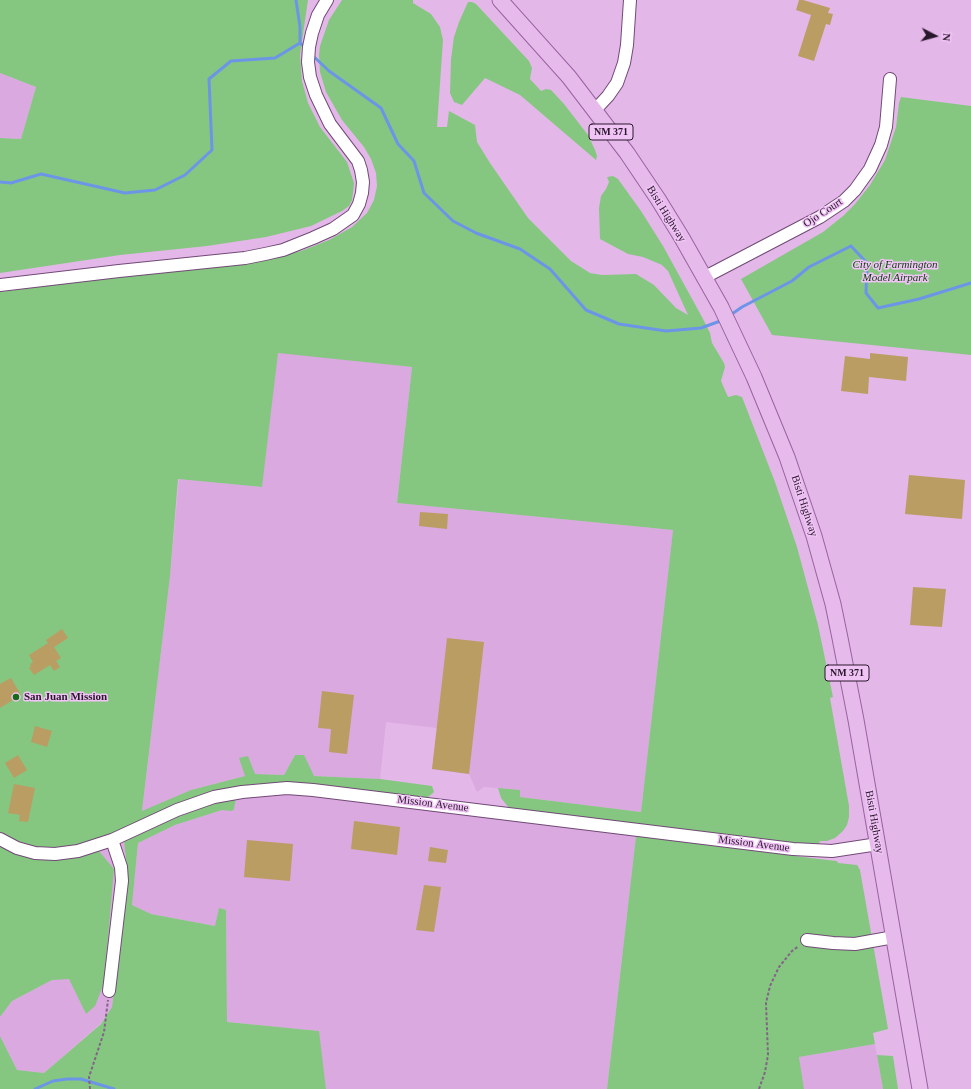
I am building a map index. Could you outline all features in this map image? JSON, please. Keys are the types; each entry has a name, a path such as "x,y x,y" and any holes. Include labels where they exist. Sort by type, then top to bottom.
{"main road":[{"name":"Bisti Highway","path":"500,0 543,47 595,110 627,153 658,199 705,277 735,336 772,417 798,486 833,604 842,645 878,844 920,1089"}],"street":[{"path":"0,285 230,260 265,254 283,250 327,232 342,224 353,215 359,204 362,192 363,182 361,170 358,161 330,124 316,95 310,77 308,62 310,40 318,15 326,0"},
{"path":"595,110 608,96 617,82 624,63 627,46 630,0"},
{"name":"Ojo Court","path":"705,277 820,217 844,201 855,190 870,168 881,145 886,127 890,79"},
{"name":"Mission Avenue","path":"0,839 10,845 36,853 55,854 78,851 112,840 177,810 214,797 242,792 287,788 793,849 832,851 878,844"},
{"path":"109,991 122,880 120,862 112,840"},
{"path":"807,940 855,944 894,938"}],"path":[{"path":"759,1089 765,1072 768,1055 766,1003 770,986 779,967 792,951 807,940"},
{"path":"90,1089 89,1077 108,1015 109,991"}],"shaded area":[{"path":"0,73 36,87 21,139 0,138"},
{"path":"277,352 412,367 397,503 673,530 641,812 520,797 520,790 484,787 477,792 469,774 432,769 437,728 386,722 380,779 314,776 295,755 284,775 254,774 248,757 245,776 191,790 142,812 170,576 179,479 261,487"},
{"path":"283,794 329,798 636,836 607,1089 326,1089 318,1031 227,1022 226,910 215,926 151,914 132,905 138,843 175,825 222,810 234,809 236,798"},
{"path":"124,841 128,877 112,1007 101,1023 44,1073 17,1070 0,1036 0,1017 12,1001 52,980 69,978 86,1014 114,869 99,851"},
{"path":"875,1044 883,1089 804,1089 799,1057"}],"green space":[{"path":"0,0 308,0 300,55 302,81 308,103 320,127 347,162 354,183 352,200 349,206 311,226 266,237 207,246 120,255 0,273 0,138 21,139 36,87 0,73"},
{"path":"342,0 413,0 413,3 431,14 440,27 443,40 437,127 447,127 449,111 475,125 477,142 528,218 571,261 590,273 602,275 636,274 654,285 676,308 688,315 668,271 662,265 643,257 628,254 600,239 599,208 601,196 609,182 607,177 613,176 618,179 641,211 663,246 702,317 710,333 712,343 724,363 725,367 721,381 728,397 736,395 742,397 775,482 797,547 818,625 833,697 830,698 849,806 847,825 835,838 827,841 820,841 819,844 811,845 509,808 501,798 498,788 520,790 520,797 641,812 673,530 397,503 412,367 278,353 262,487 178,479 170,576 142,811 191,790 245,776 239,758 248,756 255,774 284,775 295,755 304,755 314,776 380,779 432,786 434,792 427,798 296,783 254,784 234,787 199,796 182,802 118,832 80,845 55,849 34,847 25,845 7,837 0,832 0,292 108,278 229,265 270,258 301,251 329,240 352,227 367,213 374,200 377,186 376,173 371,159 364,147 342,120 326,92 320,72 320,46 329,20"},
{"path":"468,2 476,4 529,61 532,68 530,79 541,91 546,89 551,90 564,104 588,135 597,156 596,160 520,95 485,78 462,105 454,102 450,93 451,59 454,37"},
{"name":"City of Farmington Model Airpark","path":"901,97 971,106 971,355 772,335 741,279 823,232 855,204 870,185 885,160 896,127"},
{"path":"236,798 234,809 232,811 222,810 175,825 138,843 132,905 151,914 215,926 219,908 226,910 227,1022 319,1031 326,1089 0,1089 0,1036 17,1070 44,1073 101,1024 112,1007 128,877 124,841 199,808"},
{"path":"636,836 837,861 838,863 857,865 860,870 888,1029 873,1033 875,1044 799,1057 804,1089 607,1089"},
{"path":"0,846 19,855 40,859 77,857 99,851 114,869 104,983 95,1006 86,1014 69,979 52,980 12,1001 0,1017"},
{"path":"877,1055 893,1056 898,1089 883,1089"}],"building":[{"path":"799,0 830,8 828,13 833,14 830,25 826,24 814,61 798,56 811,15 796,10"},
{"path":"870,353 908,357 906,381 869,377 868,394 841,391 845,356 870,359"},
{"path":"909,475 965,480 962,519 905,514"},
{"path":"420,512 448,514 447,529 419,526"},
{"path":"913,587 946,589 942,627 910,625"},
{"path":"62,629 68,638 54,647 61,658 56,661 60,667 54,671 50,665 34,675 29,668 31,666 30,664 33,662 29,655 48,643 46,640"},
{"path":"447,638 484,642 469,774 432,769"},
{"path":"11,678 21,695 0,708 0,684"},
{"path":"322,691 354,695 347,754 329,752 331,729 318,728"},
{"path":"35,726 52,731 47,747 31,742"},
{"path":"18,755 27,770 14,778 5,763"},
{"path":"14,784 35,788 28,822 19,821 20,815 8,813"},
{"path":"354,821 400,827 397,855 351,849"},
{"path":"247,840 293,844 290,881 244,877"},
{"path":"430,847 448,850 446,863 428,861"},
{"path":"424,885 441,887 434,932 416,930"}],"waterway":[{"path":"296,0 300,27 300,43 306,48"},
{"path":"0,182 11,183 41,174 125,193 155,190 185,175 212,150 209,79 231,61 275,58 300,43"},
{"path":"311,54 329,71 381,108 398,144 414,161 424,193 453,221 476,233 520,249 550,269 586,310 619,324 666,331 701,328 723,320"},
{"path":"729,316 742,307 792,281 809,267 851,246 867,263 866,293 878,308 919,299 971,283"},
{"path":"35,1089 53,1081 67,1079 81,1079 114,1089"}],"place":[{"name":"San Juan Mission","path":"16,697"}]}
